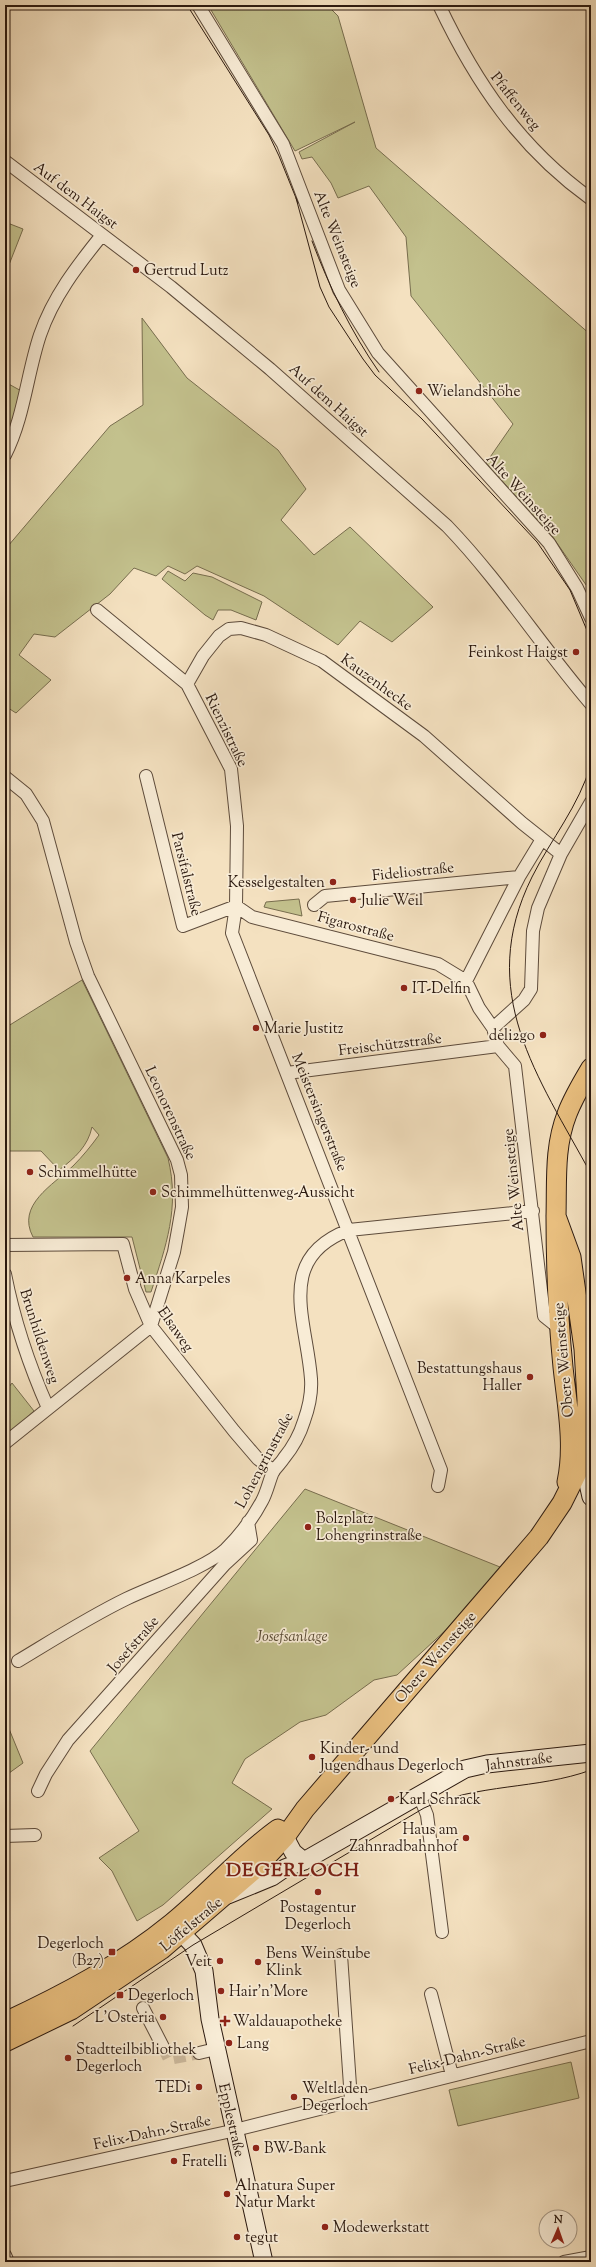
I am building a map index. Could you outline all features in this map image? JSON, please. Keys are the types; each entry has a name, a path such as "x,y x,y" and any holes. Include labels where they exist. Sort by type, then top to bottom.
{"main road":[{"name":"Obere Weinsteige","path":"562,1503 570,1466 568,1412 559,1328 555,1250 557,1159 560,1137 567,1114 577,1090 591,1068"},
{"name":"Obere Weinsteige","path":"305,1809 539,1537 562,1503 583,1461 586,1444 587,1400 584,1349 571,1257 556,1216"},
{"path":"568,1412 574,1424 591,1497"},
{"name":"Jahnstraße","path":"223,1897 272,1877 285,1868 304,1861 465,1770 486,1764 591,1753"},
{"name":"Löffelstraße","path":"5,2022 54,2000 145,1944 177,1927 223,1897 255,1869 284,1837 305,1809"},
{"name":"Löffelstraße","path":"5,2042 71,2010 162,1949 177,1927 229,1872 272,1833 305,1809"},
{"path":"284,1837 293,1852 304,1861"},
{"name":"Jahnstraße","path":"229,1872 285,1868"},
{"name":"Epplestraße","path":"177,1927 193,1945 204,1971 216,2049 264,2262"}],"street":[{"name":"Alte Weinsteige","path":"198,5 283,144 326,261 339,290 358,323 378,353 549,543 577,588 591,618"},
{"name":"Pfaffenweg","path":"439,5 460,49 477,79 498,107 520,135 544,159 591,199"},
{"name":"Auf dem Haigst","path":"5,161 171,287 270,369 447,526 473,553 537,638 591,704"},
{"path":"5,455 13,434 40,335 51,309 69,277 102,235"},
{"name":"Rienzistraße","path":"97,610 187,684 231,769 237,826 236,906"},
{"name":"Kauzenhecke","path":"187,684 203,656 219,636 229,629 241,628 266,635 322,661 412,727 542,839"},
{"name":"Parsifalstraße","path":"146,776 183,926 236,906"},
{"name":"Leonorenstraße","path":"5,777 26,794 43,820 76,942 88,976 177,1160 181,1175 182,1208 174,1252 151,1326"},
{"path":"493,1028 524,1000 531,989 533,931 538,908 561,854 591,802"},
{"path":"466,981 519,877 542,839 561,854"},
{"name":"Fideliostraße","path":"314,905 325,896 519,877"},
{"name":"Figarostraße","path":"236,906 252,916 438,964 466,981"},
{"name":"Meistersingerstraße","path":"236,906 232,933 349,1230 441,1470 438,1486"},
{"name":"Alte Weinsteige","path":"466,981 479,1008 493,1028 498,1046 515,1066 519,1088 544,1316 559,1328"},
{"name":"Freischützstraße","path":"287,1073 498,1046"},
{"name":"Lohengrinstraße","path":"18,1661 124,1600 214,1558 234,1540 248,1522 262,1500 274,1471 292,1447 304,1422 311,1394 308,1359 301,1324 302,1280 307,1264 315,1249 325,1241 349,1230 533,1211"},
{"name":"Elsaweg","path":"5,1245 123,1244 135,1289 151,1326 234,1431 258,1459 274,1471"},
{"name":"Brunhildenweg","path":"5,1274 11,1304 48,1408"},
{"path":"5,1443 151,1326"},
{"name":"Josefstraße","path":"38,1791 46,1774 68,1740 225,1564 250,1540 248,1522"},
{"path":"419,1795 427,1815 442,1932"},
{"path":"5,1836 35,1836"},
{"path":"341,1955 351,2100"},
{"path":"432,1994 452,2075"},
{"path":"144,2008 163,2047"},
{"name":"Felix-Dahn-Straße","path":"5,2181 235,2130 591,2041"},
{"path":"199,2052 216,2049"},
{"path":"5,2255 8,2262"},
{"path":"564,2262 591,2257"}],"green space":[{"path":"208,5 327,5 338,16 376,148 591,335 591,592 552,536 486,463 513,424 411,296 406,237 369,186 338,198 331,183 312,157 302,159 299,152 355,122 295,151"},
{"path":"5,222 23,229 5,275"},
{"path":"142,318 187,378 278,450 306,489 281,520 314,555 350,527 433,607 392,642 360,621 338,645 264,596 197,566 185,574 168,566 156,576 134,568 110,594 55,637 34,634 19,655 51,680 16,713 5,706 5,562 8,546 110,426 143,405"},
{"path":"5,382 25,393 5,448"},
{"path":"168,571 185,581 193,573 212,577 262,602 256,620 231,610 218,610 213,620 162,579"},
{"path":"299,899 302,916 264,907 266,902"},
{"path":"82,980 168,1158 173,1194 170,1226 162,1259 151,1292 146,1292 132,1237 33,1237 29,1226 29,1215 33,1205 39,1197 47,1188 77,1162 99,1135 92,1127 84,1146 59,1170 41,1151 5,1151 5,1028"},
{"path":"12,1383 34,1411 5,1437 5,1392"},
{"name":"Josefsanlage","path":"305,1489 510,1571 397,1675 374,1680 326,1715 300,1722 245,1759 232,1783 272,1809 163,1905 137,1921 112,1871 99,1858 139,1831 90,1751"},
{"path":"5,1719 23,1763 5,1776"},
{"path":"571,2062 579,2098 458,2126 449,2090"}],"tunnel":[{"path":"163,2047 169,2059 199,2053"}],"tram line":[{"path":"187,5 269,135 298,203"},
{"path":"296,198 320,287 329,307 363,359 375,375 422,419 537,542 570,590 591,640"},
{"path":"312,241 341,308 359,341 379,372"},
{"path":"591,764 586,779 572,808 532,877 516,919 510,958 512,996 520,1032 534,1067 551,1102 591,1174"},
{"path":"73,2026 193,1945 424,1808 465,1794 550,1781 591,1770"}],"place":[{"name":"Gertrud Lutz","path":"136,270"},
{"name":"Wielandshöhe","path":"419,391"},
{"name":"Feinkost Haigst","path":"576,652"},
{"name":"Kesselgestalten","path":"333,882"},
{"name":"Julie Weil","path":"353,900"},
{"name":"IT-Delfin","path":"404,988"},
{"name":"Marie Justitz","path":"256,1028"},
{"name":"deli2go","path":"543,1035"},
{"name":"Schimmelhütte","path":"30,1172"},
{"name":"Schimmelhüttenweg-Aussicht","path":"153,1192"},
{"name":"Anna Karpeles","path":"127,1278"},
{"name":"Bestattungshaus Haller","path":"530,1377"},
{"name":"Bolzplatz Lohengrinstraße","path":"308,1527"},
{"name":"Kinder- und Jugendhaus Degerloch","path":"312,1757"},
{"name":"Karl Schrack","path":"391,1799"},
{"name":"Haus am Zahnradbahnhof","path":"466,1838"},
{"name":"Postagentur Degerloch","path":"318,1892"},
{"name":"Degerloch (B27)","path":"112,1952"},
{"name":"Veit","path":"220,1961"},
{"name":"Bens Weinstube Klink","path":"258,1962"},
{"name":"Hair'n'More","path":"221,1991"},
{"name":"Degerloch","path":"120,1995"},
{"name":"L'Osteria","path":"163,2017"},
{"name":"Waldauapotheke","path":"225,2021"},
{"name":"Lang","path":"229,2043"},
{"name":"Stadtteilbibliothek Degerloch","path":"68,2058"},
{"name":"TEDi","path":"199,2087"},
{"name":"Weltladen Degerloch","path":"294,2097"},
{"name":"BW-Bank","path":"256,2148"},
{"name":"Fratelli","path":"174,2161"},
{"name":"Alnatura Super Natur Markt","path":"227,2194"},
{"name":"Modewerkstatt","path":"325,2227"},
{"name":"tegut","path":"237,2237"}],"district":[{"name":"DEGERLOCH","path":"293,1869"}]}
